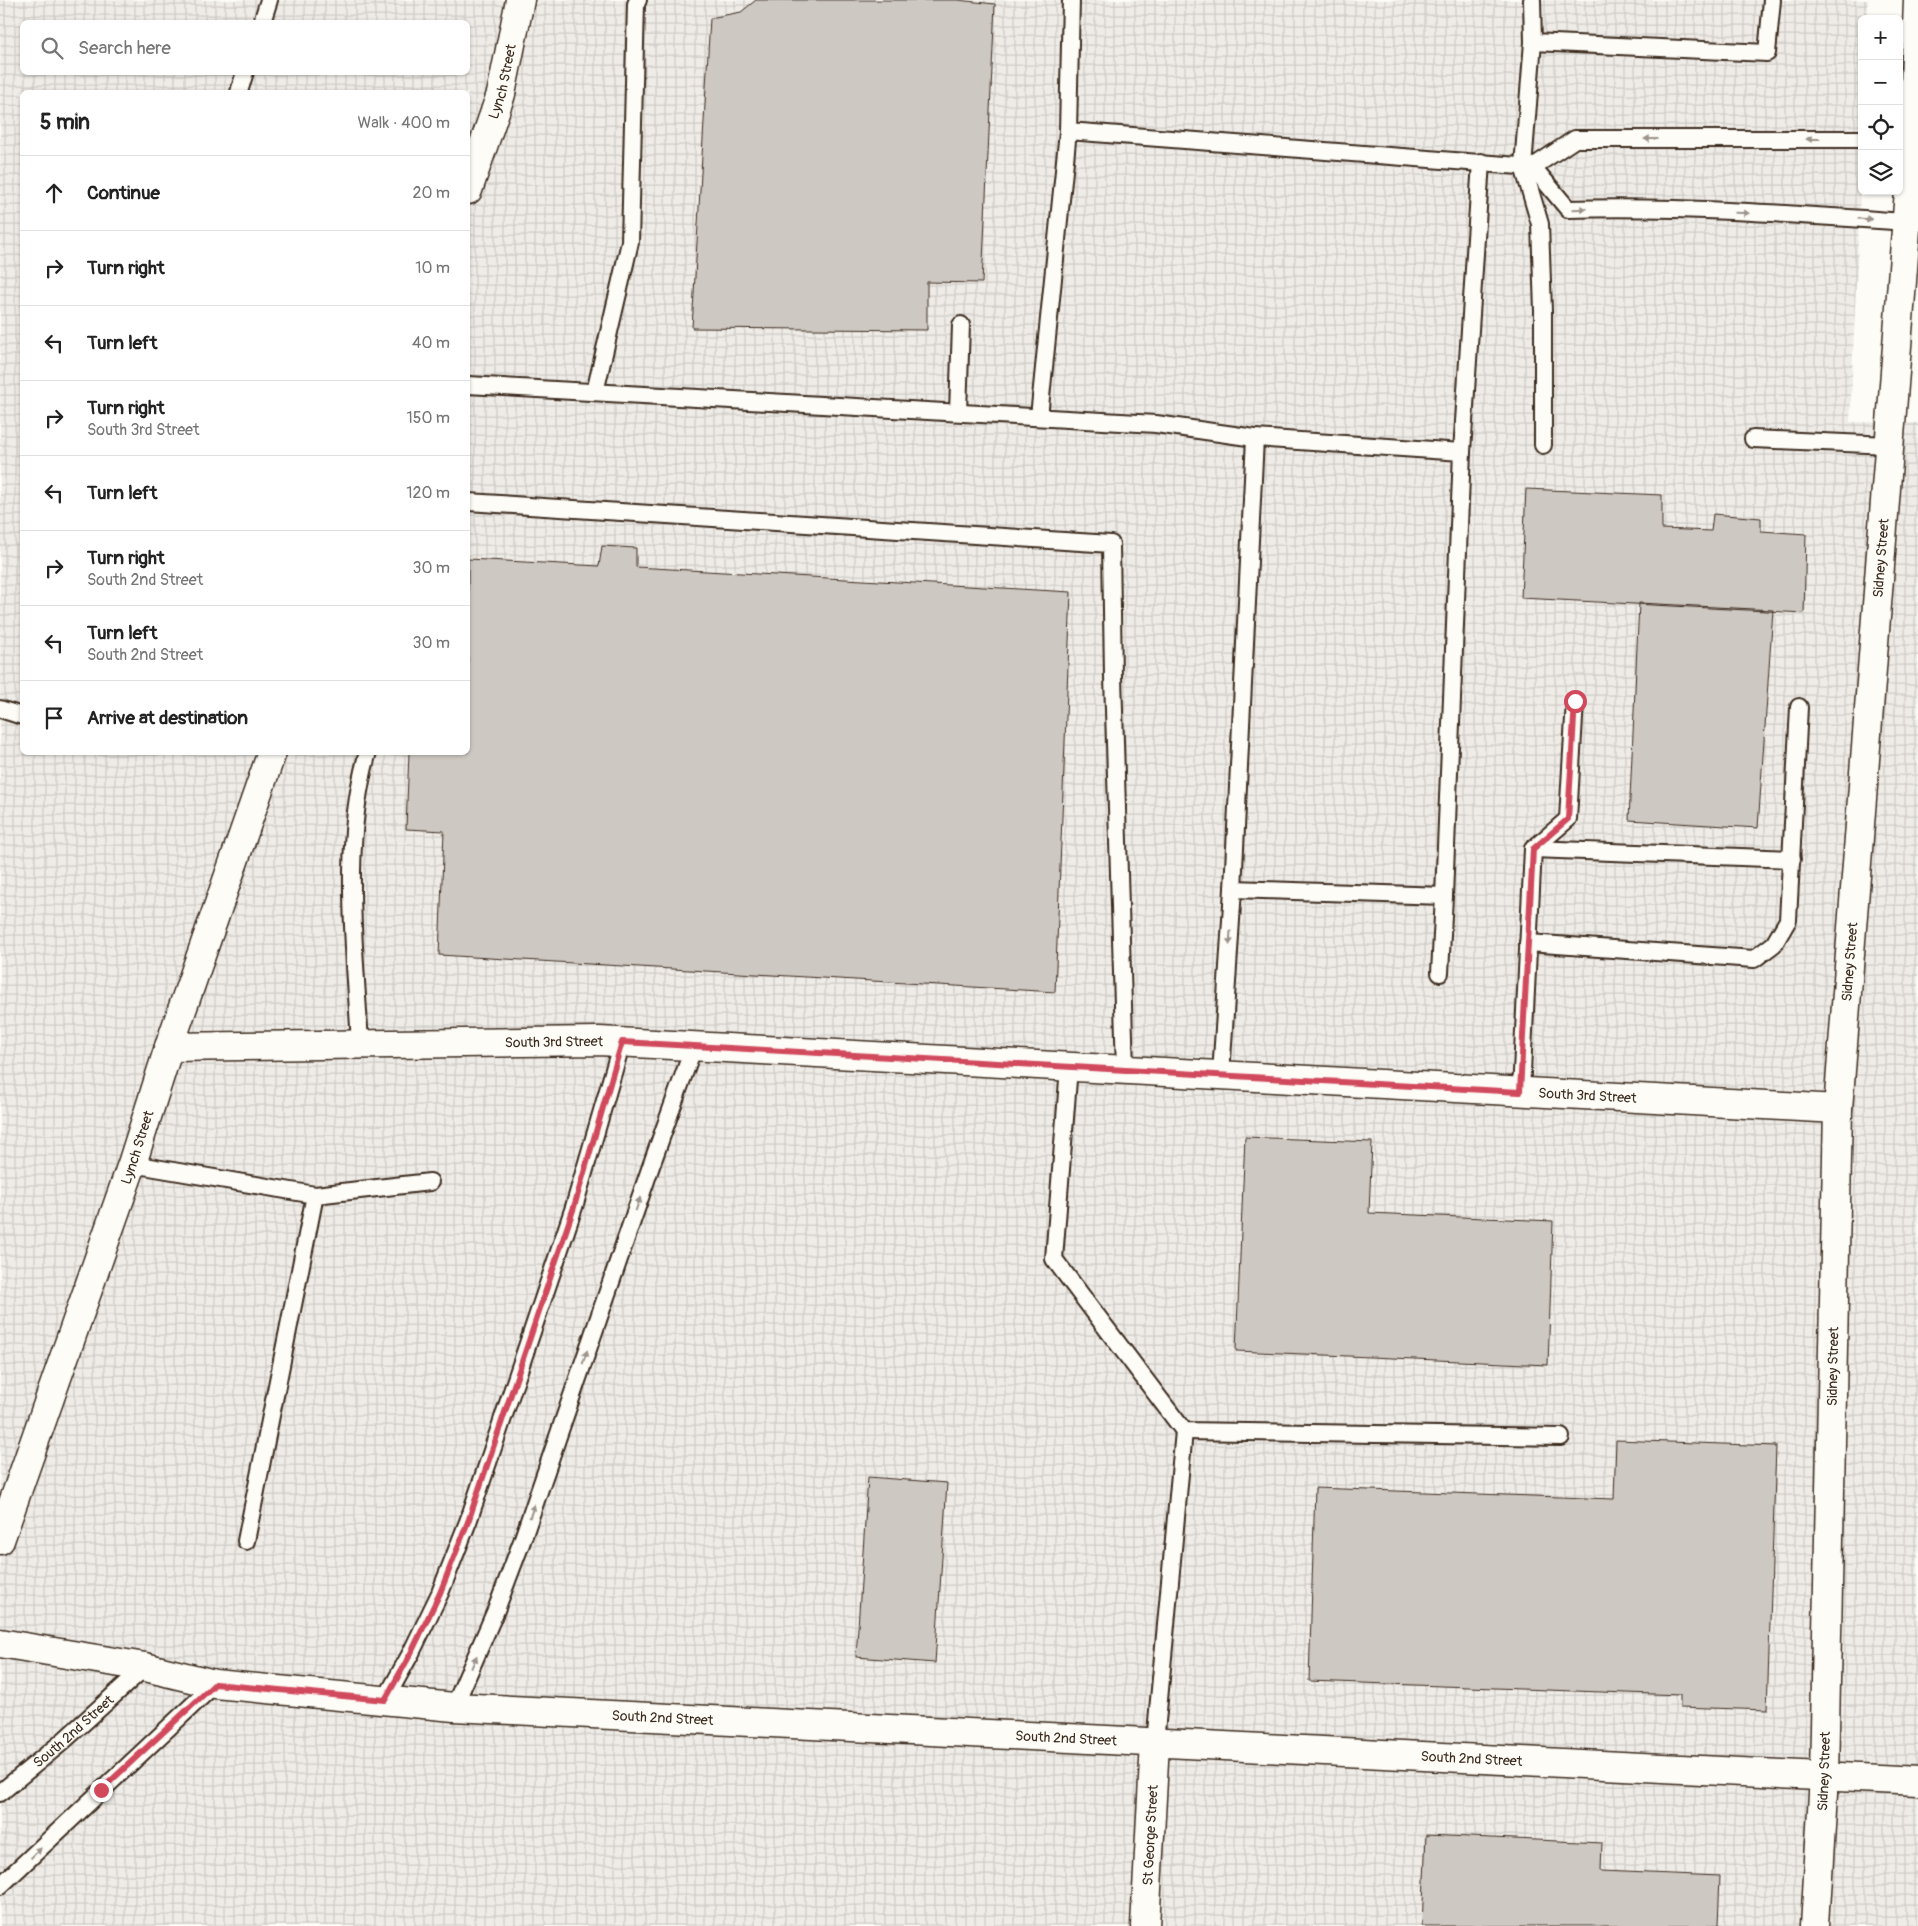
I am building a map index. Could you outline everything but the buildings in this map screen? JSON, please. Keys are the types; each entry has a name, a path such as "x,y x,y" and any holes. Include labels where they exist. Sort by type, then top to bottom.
{"street":[{"name":"Lynch Street","path":"470,184 501,94 520,0"},
{"name":"Sidney Street","path":"1814,1926 1824,1776 1838,1109 1906,222 1906,139 1918,0"},
{"name":"Lynch Street","path":"0,1540 132,1164 169,1047 271,755"},
{"name":"South 3rd Street","path":"169,1047 600,1041 1838,1109"},
{"name":"South 2nd Street","path":"0,1642 145,1667 215,1684 454,1707 1918,1781"},
{"name":"St George Street","path":"1145,1926 1155,1743"}],"lane":[{"path":"263,20 269,0"},
{"path":"595,392 630,242 636,4 638,0"},
{"path":"1039,417 1068,131 1071,0"},
{"path":"1532,0 1533,42 1528,166 1540,224 1544,311 1543,445"},
{"path":"1533,42 1767,53 1772,0"},
{"path":"239,90 244,75"},
{"path":"1068,131 1528,166 1575,138 1858,139"},
{"path":"1440,973 1462,452 1481,162"},
{"path":"1528,166 1568,209 1639,208 1906,222"},
{"path":"958,412 961,325"},
{"path":"470,384 1156,424 1255,438 1462,452"},
{"path":"1221,1075 1233,889 1255,438"},
{"path":"1753,438 1889,445"},
{"path":"470,502 1111,544 1113,696 1125,1070"},
{"path":"1520,1092 1533,849 1568,819 1575,701"},
{"path":"1528,943 1754,959 1774,944 1788,920 1799,707"},
{"path":"0,709 20,715"},
{"path":"360,1044 351,850 360,779 367,755"},
{"path":"1533,849 1792,858"},
{"path":"1233,889 1444,896"},
{"path":"385,1700 411,1653 440,1593 469,1519 574,1207 622,1042"},
{"path":"454,1707 496,1610 519,1549 694,1046"},
{"path":"1069,1067 1054,1259 1184,1431 1155,1743"},
{"path":"132,1164 315,1195 430,1182"},
{"path":"246,1541 315,1195"},
{"path":"1184,1431 1561,1436"},
{"name":"South 2nd Street","path":"0,1793 61,1743 145,1667"},
{"path":"0,1886 215,1684"}],"shaded area":[{"path":"0,0 1868,0 1868,15 1858,15 1858,195 1860,195 1850,422 1918,423 1918,1926 0,1926"}],"route":[{"path":"101,1790 215,1684 385,1700 411,1653 440,1593 469,1519 574,1207 622,1042 1520,1092 1533,849 1568,819 1575,701"}]}
